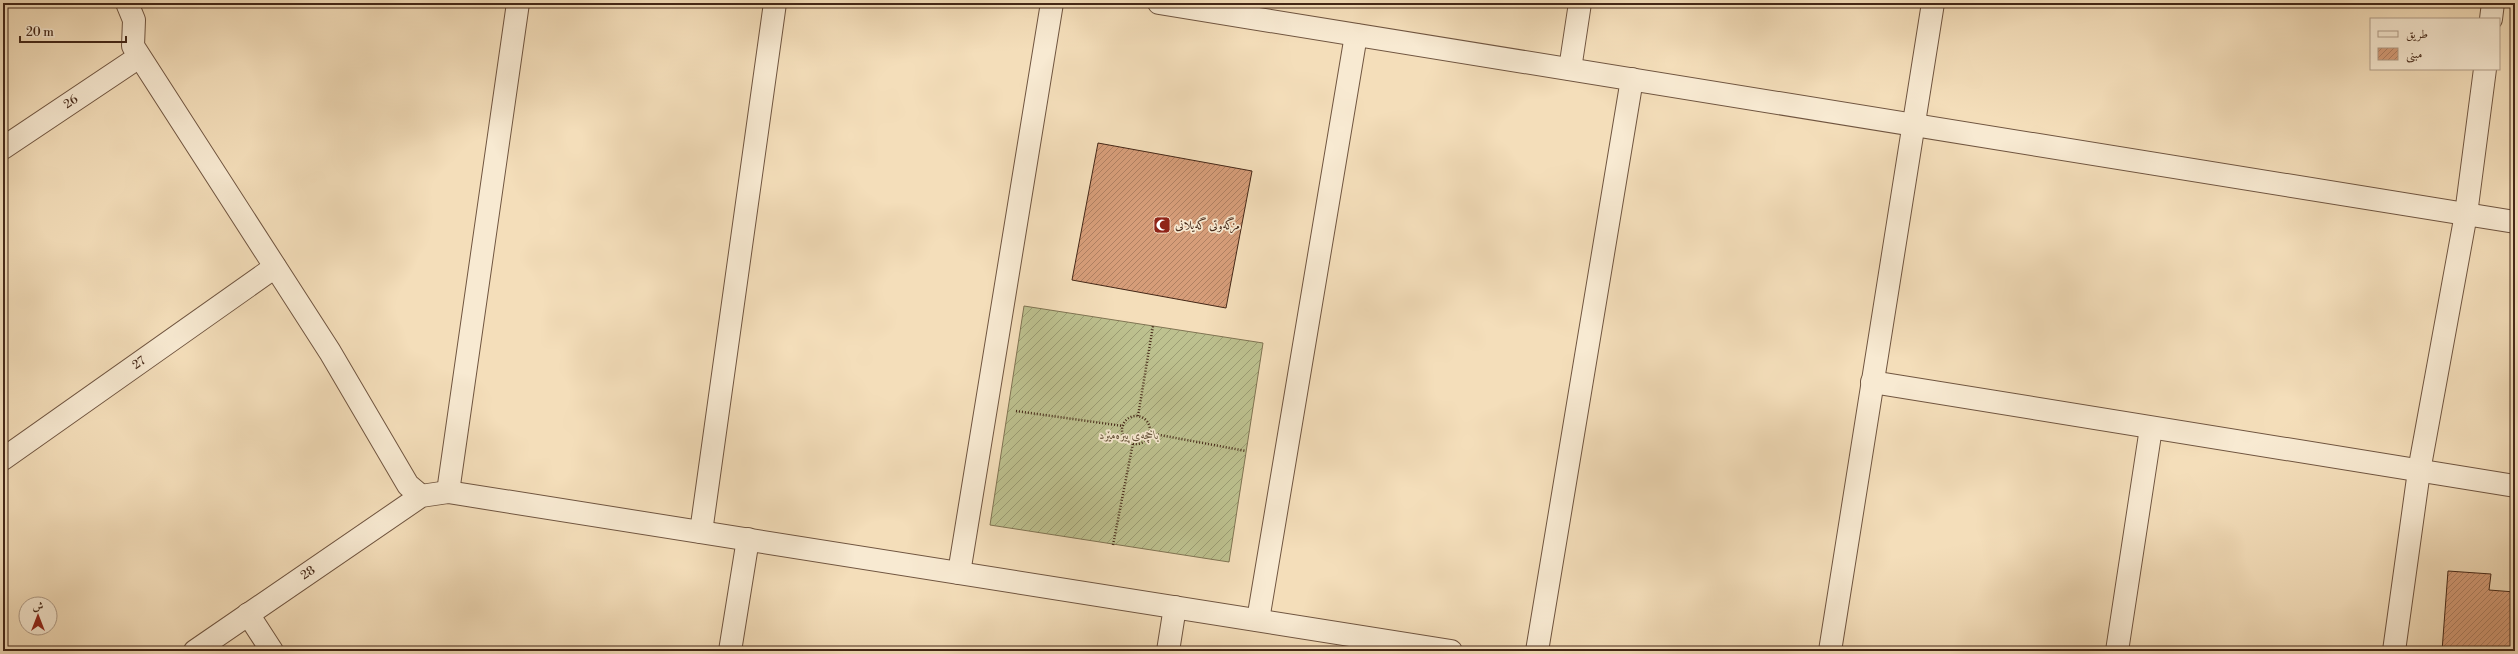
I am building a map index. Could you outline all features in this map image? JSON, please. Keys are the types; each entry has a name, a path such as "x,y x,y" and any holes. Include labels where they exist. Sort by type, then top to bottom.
{"street":[{"path":"127,3 134,20 133,46 139,57 330,352 408,485 421,496 448,492 1451,651"},
{"path":"448,492 518,3"},
{"path":"701,532 775,3"},
{"path":"959,573 1052,3"},
{"path":"1159,3 2515,222"},
{"path":"1570,69 1580,3"},
{"path":"1830,651 1933,3"},
{"path":"2491,18 2493,3"},
{"path":"1258,620 1356,35"},
{"name":"26","path":"3,148 139,57"},
{"path":"2394,651 2419,470 2466,214 2485,70"},
{"path":"1537,651 1632,79"},
{"name":"27","path":"3,459 275,267"},
{"path":"1872,382 2515,486"},
{"path":"2117,651 2151,428"},
{"name":"28","path":"195,651 421,496"},
{"path":"730,651 748,539"},
{"path":"1168,651 1175,607"},
{"path":"248,614 272,651"}],"path":[{"path":"1138,416 1153,326"},
{"path":"986,408 1123,426"},
{"path":"1138,416 1147,422 1150,427 1149,433 1145,440 1133,443 1126,439 1123,426 1128,418 1138,416"},
{"path":"1149,433 1246,451"},
{"path":"1113,545 1133,443"}],"green space":[{"name":"باخچەی پیرەمێرد","path":"1024,306 1263,343 1229,562 990,525"}],"building":[{"name":"مزگەوتی گەیلانی","path":"1098,143 1252,171 1226,308 1072,280"},
{"path":"2448,571 2491,574 2489,590 2515,592 2515,651 2442,651"}],"place":[{"name":"مزگەوتی گەیلانی","path":"1162,225"}]}
